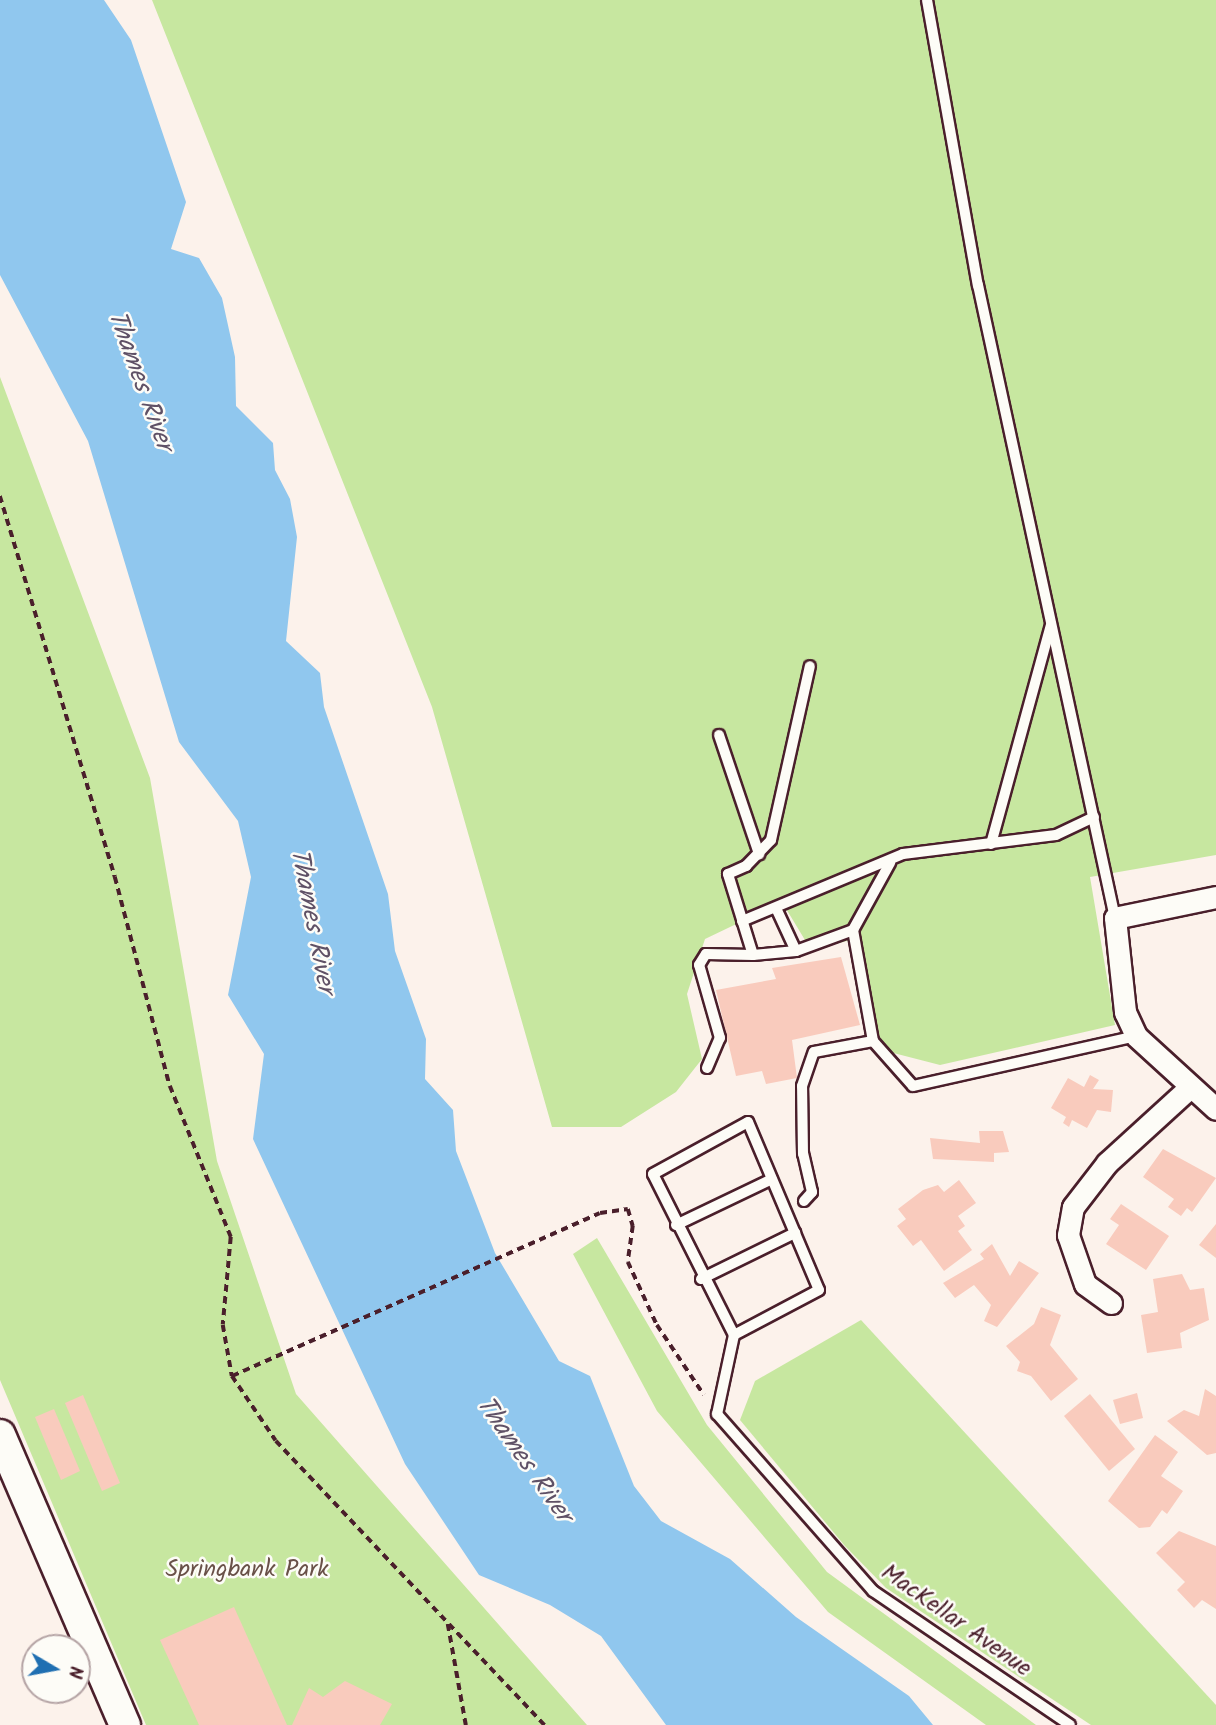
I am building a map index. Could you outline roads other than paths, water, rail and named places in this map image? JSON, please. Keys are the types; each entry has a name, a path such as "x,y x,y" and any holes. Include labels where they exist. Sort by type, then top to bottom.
{"main road":[{"path":"0,1435 125,1725"}],"street":[{"path":"1216,897 1115,918 1125,1012 1136,1036 1188,1089 1216,1108"},
{"path":"1111,1303 1085,1284 1068,1235 1073,1206 1107,1163 1188,1089"}],"lane":[{"path":"927,0 978,285 1115,918"},
{"path":"991,844 1052,622"},
{"path":"753,955 728,874 759,854 771,840 785,795 810,666"},
{"path":"719,735 759,854"},
{"path":"742,921 925,848 991,844 1056,835 1094,817"},
{"path":"890,863 853,930 873,1041 913,1086 1136,1036"},
{"path":"776,908 796,951"},
{"path":"707,1068 720,1038 699,965 706,954 753,955 796,951 853,930"},
{"path":"804,1201 812,1192 803,1154 806,1063 814,1052 873,1041"},
{"path":"748,1122 772,1179 820,1290 733,1335 701,1279 653,1174 748,1122"},
{"path":"676,1225 772,1179"},
{"path":"701,1279 795,1233"},
{"name":"MacKellar Avenue","path":"733,1335 717,1414 873,1591 1070,1725"}],"water":[{"name":"Thames River","path":"0,0 104,0 131,40 186,202 171,249 199,258 222,298 235,357 236,406 273,443 275,470 290,499 297,537 286,641 320,673 324,707 388,894 395,951 426,1039 425,1079 453,1110 456,1151 495,1253 559,1361 590,1376 634,1486 661,1521 730,1559 796,1617 909,1696 933,1725 666,1725 601,1636 550,1605 479,1575 405,1464 253,1139 264,1054 228,995 251,877 238,821 179,742 88,441 0,275"}],"park label":[{"name":"Springbank Park","path":"247,1570"}]}
